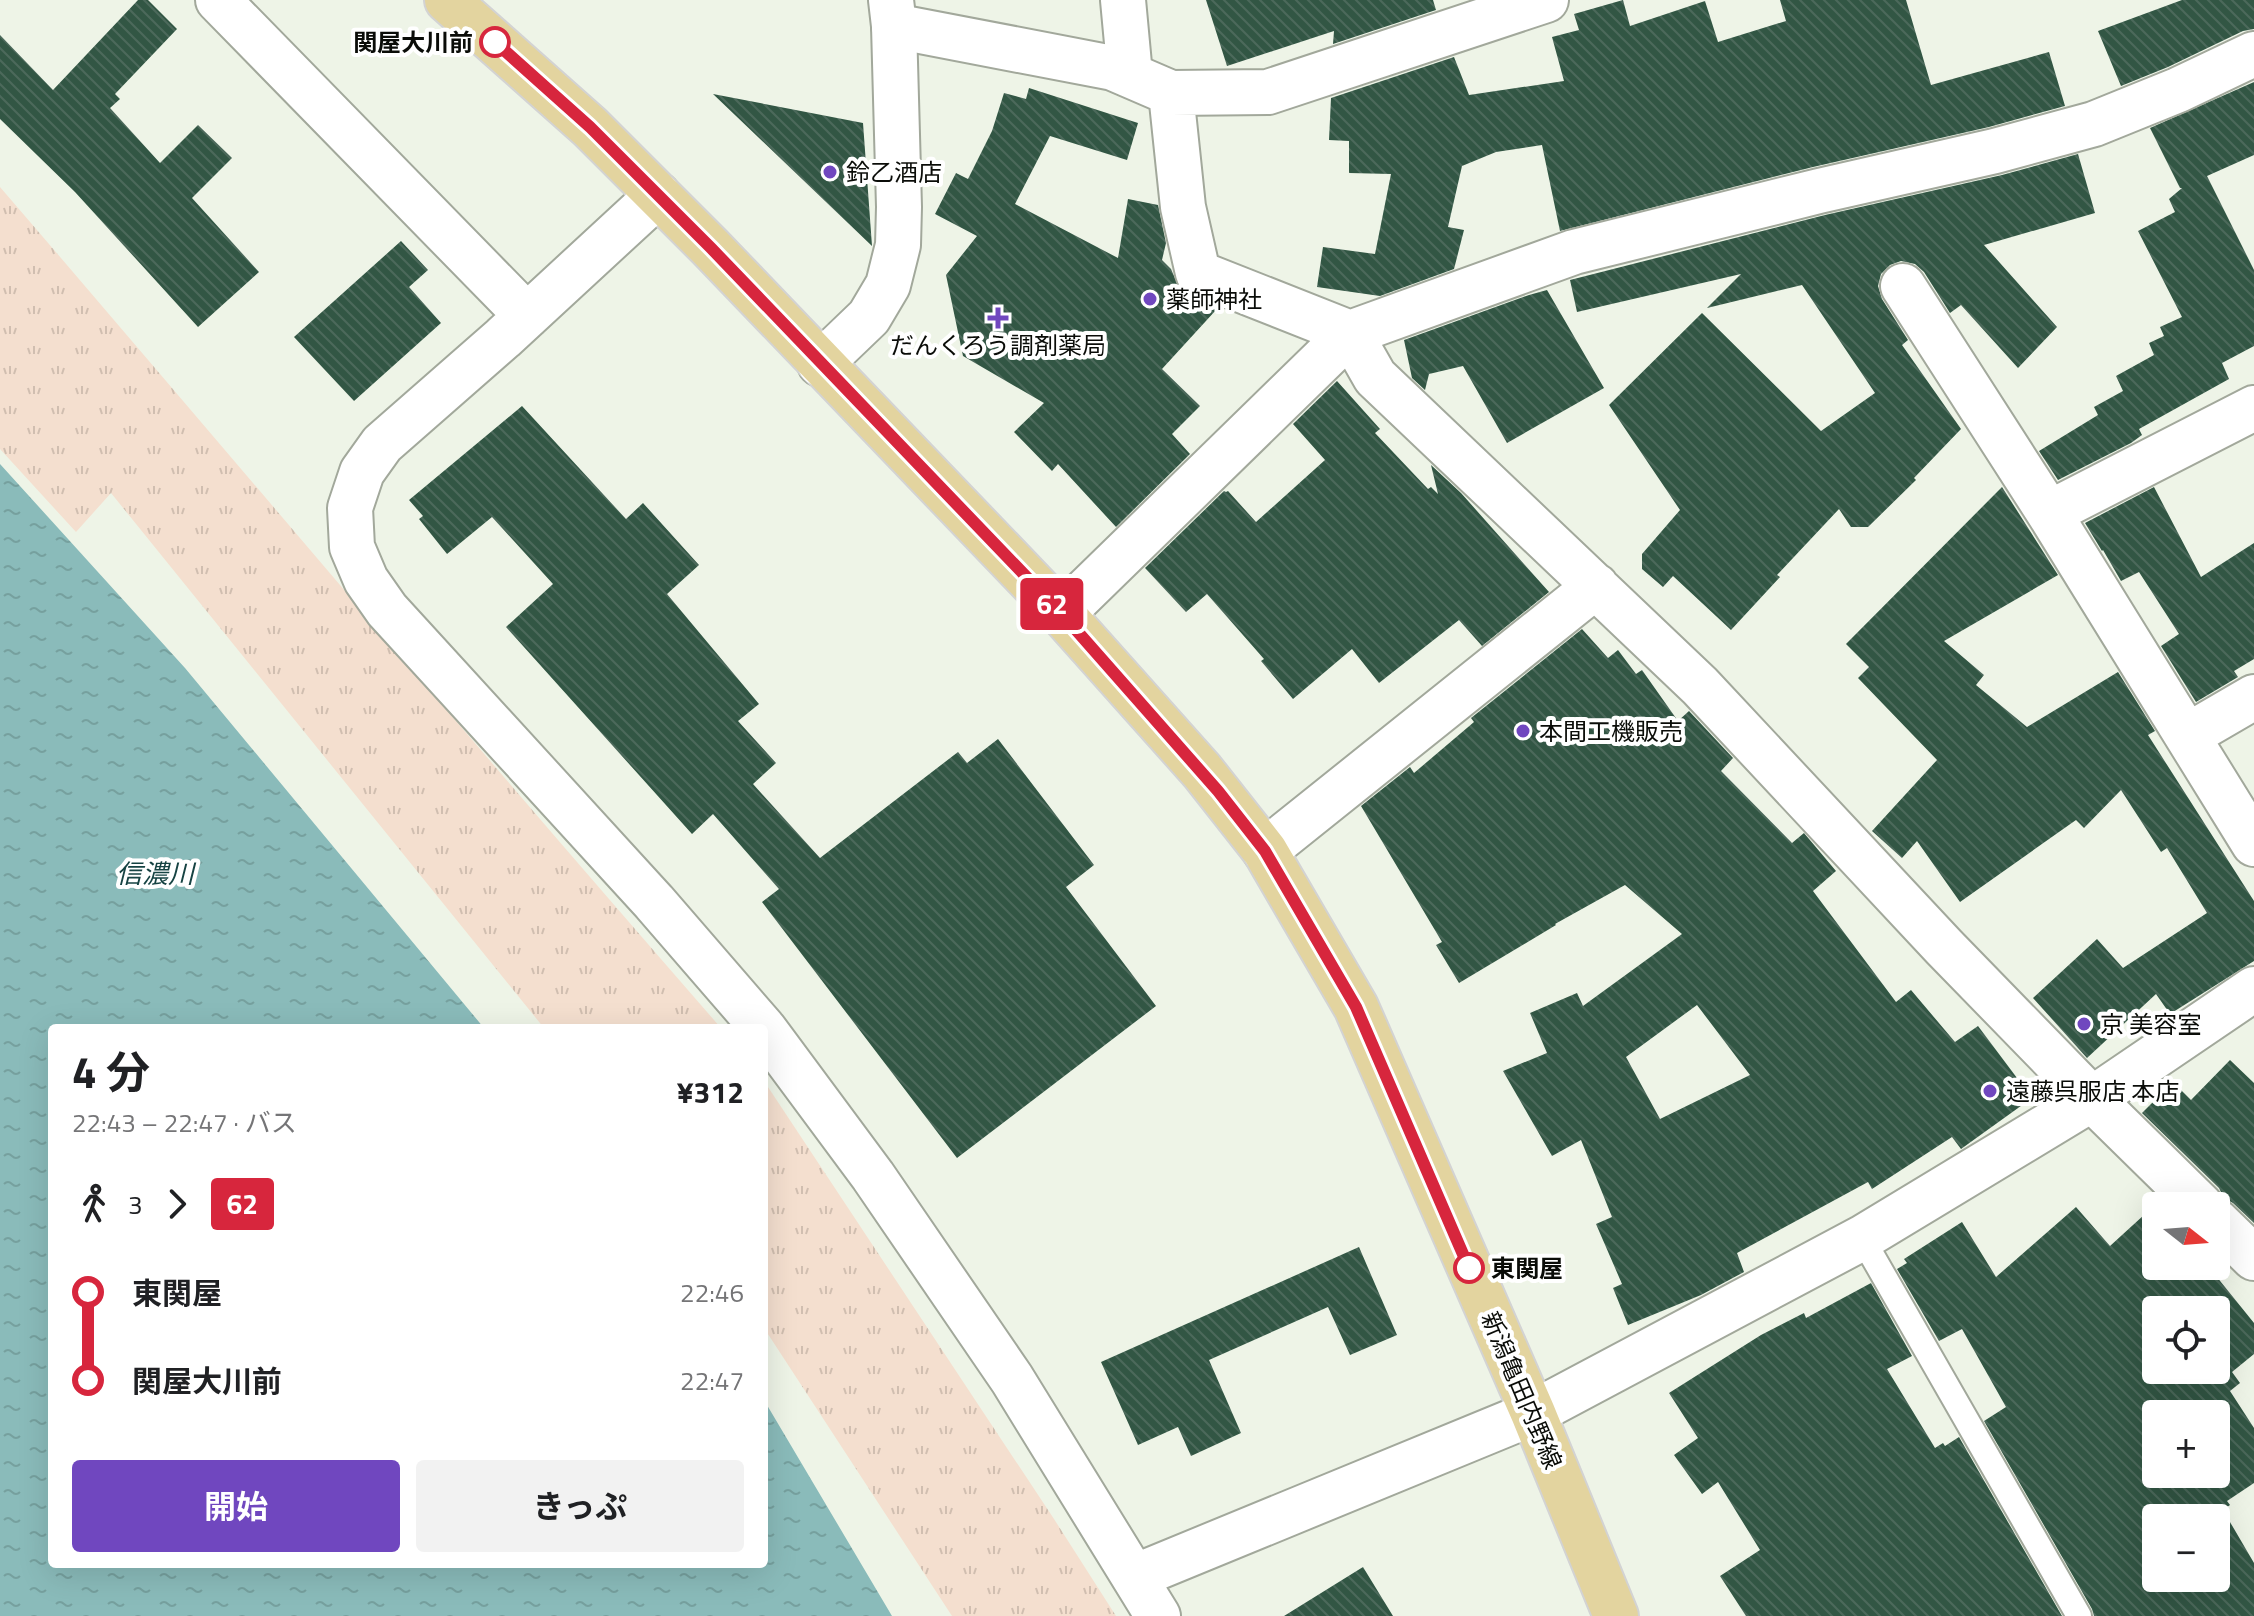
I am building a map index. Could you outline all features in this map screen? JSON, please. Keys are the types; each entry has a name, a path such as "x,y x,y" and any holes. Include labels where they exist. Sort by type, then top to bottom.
{"main road":[{"name":"新潟亀田内野線","path":"447,0 590,127 1062,614 1202,771 1265,851 1356,1007 1533,1413 1616,1616"}],"street":[{"path":"218,0 527,316"},
{"path":"1123,0 1130,75"},
{"path":"820,364 869,317 888,285 898,245 893,13 1113,68 1171,93 1268,92 1546,0"},
{"path":"1062,614 1350,333 1574,252 1995,151 2094,124 2178,90 2254,54"},
{"path":"1171,93 1183,207 1198,273 1350,333 1375,377 1700,686 1944,947 2187,1192"},
{"path":"658,195 382,444 362,472 350,508 352,547 366,580 387,610 654,902 760,1024"},
{"path":"1903,286 2049,513 2254,844"},
{"path":"2049,513 2254,408"},
{"path":"1265,851 1596,586"},
{"path":"2187,736 2254,697"},
{"path":"1134,1577 1533,1413 1862,1238 2248,1003"},
{"path":"768,1034 873,1176 1012,1379 1158,1616"},
{"path":"2230,1235 2254,1258"}],"lane":[{"path":"1862,1238 2079,1616"}],"green space":[{"path":"0,187 718,1024 541,1024 111,493 76,532 0,449"},
{"path":"768,1087 1116,1616 952,1616 768,1334"}],"water":[{"name":"信濃川","path":"0,464 185,668 481,1024 48,1024 48,1568 768,1568 768,1407 892,1616 0,1616"}],"building":[{"path":"138,0 148,0 177,29 115,94 120,99 110,108 160,163 198,125 232,158 192,198 259,272 198,327 75,192 0,119 0,35 53,90"},
{"path":"1206,0 1433,0 1436,10 1333,44 1334,31 1227,66"},
{"path":"1623,0 1630,26 1705,1 1718,42 1786,21 1780,0 1906,0 1931,85 2049,52 2065,106 1560,231 1542,145 1496,152 1462,166 1448,227 1464,230 1454,269 1380,296 1317,287 1323,247 1375,254 1391,174 1349,173 1349,141 1329,140 1331,98 1454,57 1469,95 1564,81 1552,37 1579,30 1574,14"},
{"path":"2182,0 2254,0 2254,29 2243,31 2121,86 2098,31"},
{"path":"2254,82 2254,155 2207,176 2254,270 2254,346 2222,363 2229,379 2139,429 2142,435 2131,443 2058,480 2039,451 2098,415 2094,407 2123,391 2116,376 2154,355 2149,343 2164,336 2160,327 2182,317 2138,231 2175,212 2169,199 2182,188 2150,128"},
{"path":"1029,88 1138,123 1127,160 1050,136 1015,204 1118,258 1128,199 1158,205 1166,243 1162,260 1171,269 1180,290 1216,310 1162,369 1200,406 1172,434 1190,454 1116,527 1058,464 1052,471 1014,432 1044,403 963,356 946,275 977,236 935,214 956,173 968,179 992,131 1004,93 1026,99"},
{"name":"鈴乙酒店","path":"713,94 863,123 872,246"},
{"path":"2078,154 2095,213 1984,245 2057,327 2018,368 1961,305 1950,313 1924,272 1915,264 1901,261 1890,265 1881,274 1878,286 1882,299 1908,340 1902,345 1961,429 1914,478 1916,480 1868,527 1851,527 1839,509 1731,630 1673,576 1663,587 1642,569 1642,554 1680,510 1609,405 1702,313 1821,431 1875,393 1802,285 1707,308 1741,274 1577,312 1570,280"},
{"path":"401,241 428,270 409,287 441,323 354,401 294,337"},
{"path":"1547,290 1604,388 1507,443 1463,366 1429,374 1425,390 1412,378 1404,340"},
{"path":"1337,381 1380,429 1375,433 1428,489 1431,487 1438,494 1431,465 1461,493 1549,592 1482,646 1459,620 1379,683 1352,649 1293,699 1261,661 1264,659 1207,594 1186,612 1145,568 1224,491 1228,491 1256,522 1325,460 1293,424"},
{"path":"522,406 626,519 643,503 699,565 667,594 759,704 738,721 776,763 753,784 820,858 958,752 967,763 998,739 1094,865 1066,887 1156,1006 957,1158 762,902 779,889 713,814 692,834 506,627 553,584 492,517 447,554 419,519 423,516 409,500"},
{"path":"2002,487 2058,575 1944,641 1984,675 1976,685 2027,727 2118,672 2155,731 2148,735 2254,901 2254,961 2170,1014 2156,994 2087,1058 2033,998 2097,939 2123,968 2207,913 2167,848 2161,852 2121,790 2084,828 2076,820 1960,902 1917,841 1902,858 1872,831 1937,760 1858,678 1869,667 1846,644"},
{"path":"2154,487 2201,577 2254,543 2254,659 2234,671 2238,677 2196,702 2161,646 2179,634 2139,572 2121,581 2085,523"},
{"path":"1582,629 1608,658 1618,650 1636,674 1642,670 1678,721 1689,711 1733,758 1721,771 1792,843 1804,833 1836,871 1813,891 1896,1002 1911,990 1955,1042 1978,1026 2032,1098 1961,1149 1952,1137 1872,1189 1868,1182 1737,1253 1744,1272 1701,1295 1628,1325 1613,1288 1622,1284 1596,1224 1612,1217 1581,1140 1552,1156 1503,1071 1547,1053 1530,1013 1577,993 1583,1006 1682,934 1625,885 1459,983 1436,945 1442,942 1361,806 1410,767 1414,773 1474,722 1471,718","holes":["1697,1005 1750,1075 1660,1119 1626,1057"]},
{"path":"2230,1060 2254,1083 2254,1223 2230,1201 2230,1192 2221,1192 2142,1113 2173,1082 2191,1100"},
{"path":"2076,1207 2110,1246 2142,1217 2142,1280 2219,1280 2254,1323 2254,1354 2232,1372 2240,1383 2230,1391 2254,1428 2254,1483 2227,1501 2229,1504 2142,1504 2142,1592 2230,1592 2230,1522 2254,1563 2254,1616 2094,1616 1984,1421 2006,1407 1962,1329 1939,1341 1897,1269 1907,1263 1904,1259 1962,1222 1996,1277"},
{"path":"1359,1247 1397,1335 1350,1355 1328,1307 1209,1360 1241,1433 1191,1456 1178,1427 1138,1445 1101,1362"},
{"path":"1871,1283 1912,1356 1887,1369 1935,1448 1959,1437 2062,1616 1746,1616 1720,1576 1760,1550 1718,1482 1702,1494 1674,1455 1698,1438 1669,1393 1761,1335 1804,1313 1806,1318"},
{"path":"1363,1567 1393,1616 1284,1616"}],"bus line":[{"name":"62","path":"495,42 590,127 711,248 1062,614 1218,791 1265,851 1356,1007 1469,1268"}],"place":[{"name":"関屋大川前","path":"495,42"},
{"name":"鈴乙酒店","path":"830,172"},
{"name":"薬師神社","path":"1150,299"},
{"name":"だんくろう調剤薬局","path":"998,318"},
{"name":"本間工機販売","path":"1523,731"},
{"name":"京 美容室","path":"2084,1024"},
{"name":"遠藤呉服店 本店","path":"1990,1091"},
{"name":"東関屋","path":"1469,1268"}]}
